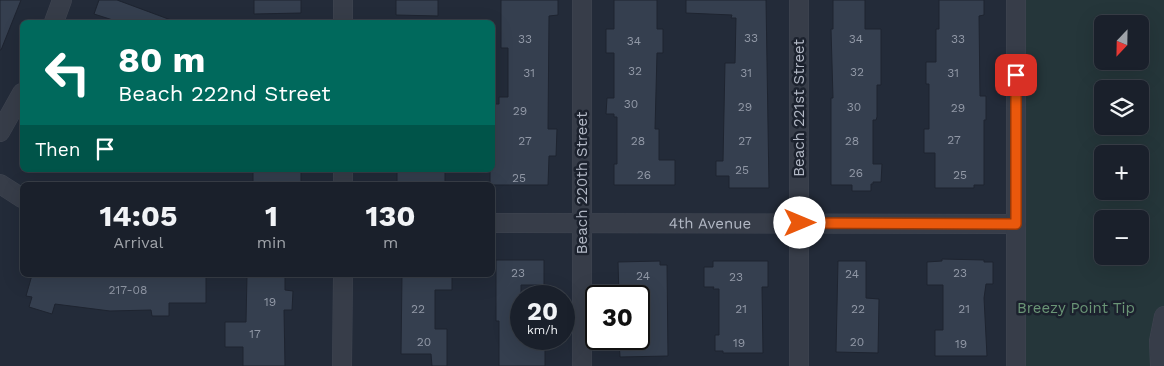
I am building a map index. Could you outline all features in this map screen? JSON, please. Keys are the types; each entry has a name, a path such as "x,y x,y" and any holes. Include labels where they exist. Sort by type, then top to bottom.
{"street":[{"path":"55,20 62,0"},
{"path":"343,0 343,20"},
{"name":"Beach 220th Street","path":"582,0 582,366"},
{"name":"Beach 221st Street","path":"799,366 800,0"},
{"path":"1016,0 1016,366"},
{"path":"0,132 20,97"},
{"path":"0,184 20,197"},
{"name":"4th Avenue","path":"495,223 1016,224"},
{"path":"342,366 343,277"},
{"path":"1160,366 1159,341 1164,316"}],"green space":[{"name":"Breezy Point Tip","path":"1019,0 1164,0 1164,366 1018,366"}],"building":[{"path":"0,0 21,0 1,50 0,50"},
{"path":"99,0 117,0 171,20 113,20 94,14"},
{"path":"254,0 301,0 301,13 254,14"},
{"path":"396,0 438,0 438,16 396,15"},
{"path":"501,0 558,0 558,15 549,16 548,129 557,129 556,156 549,156 548,185 495,185 495,182 490,182 490,172 495,172 495,104 499,104 499,97 508,97 508,48 501,48"},
{"path":"614,0 657,0 657,29 663,29 663,53 657,53 655,129 659,129 659,160 675,160 675,185 614,185 614,164 617,164 617,117 614,117 614,114 606,114 607,98 614,98 614,53 606,53 606,29 614,29"},
{"path":"686,0 766,0 769,188 729,188 729,176 716,176 716,161 723,161 725,63 735,63 736,18 731,18 732,15 686,13"},
{"path":"833,0 865,0 865,29 881,29 881,85 877,85 877,117 876,120 873,120 873,164 882,164 881,182 873,182 871,184 871,191 852,191 852,185 831,185 831,98 833,98 831,29 833,29"},
{"path":"939,0 984,0 984,15 979,16 980,96 986,96 984,185 974,185 974,188 935,188 935,153 924,153 924,129 929,129 929,84 926,84 926,62 936,62 936,29 939,29"},
{"path":"253,172 301,172 301,182 253,182"},
{"path":"397,172 445,172 445,182 397,182"},
{"path":"942,259 993,262 993,284 986,284 984,298 987,356 935,356 935,330 943,330 943,285 927,285 927,262 942,261"},
{"path":"496,260 544,260 544,285 510,285 510,350 545,350 545,366 499,366 499,321 496,321"},
{"path":"660,261 660,265 667,265 668,356 620,357 620,350 650,350 650,285 619,285 618,262"},
{"path":"713,261 768,261 768,287 762,287 763,353 723,353 723,351 715,351 715,335 719,335 719,289 704,287 704,267 713,267"},
{"path":"838,261 866,261 866,298 879,299 878,353 836,352"},
{"path":"31,277 206,277 206,303 169,303 169,316 152,316 151,310 110,311 55,304 52,314 29,307 32,297 26,296"},
{"path":"247,277 285,277 285,290 293,291 292,310 284,310 285,366 243,366 243,347 225,347 225,322 246,322"},
{"path":"402,277 452,277 452,290 435,290 435,329 447,329 447,366 432,366 431,354 401,354"}],"route":[{"path":"800,223 1016,224 1016,75"}]}
